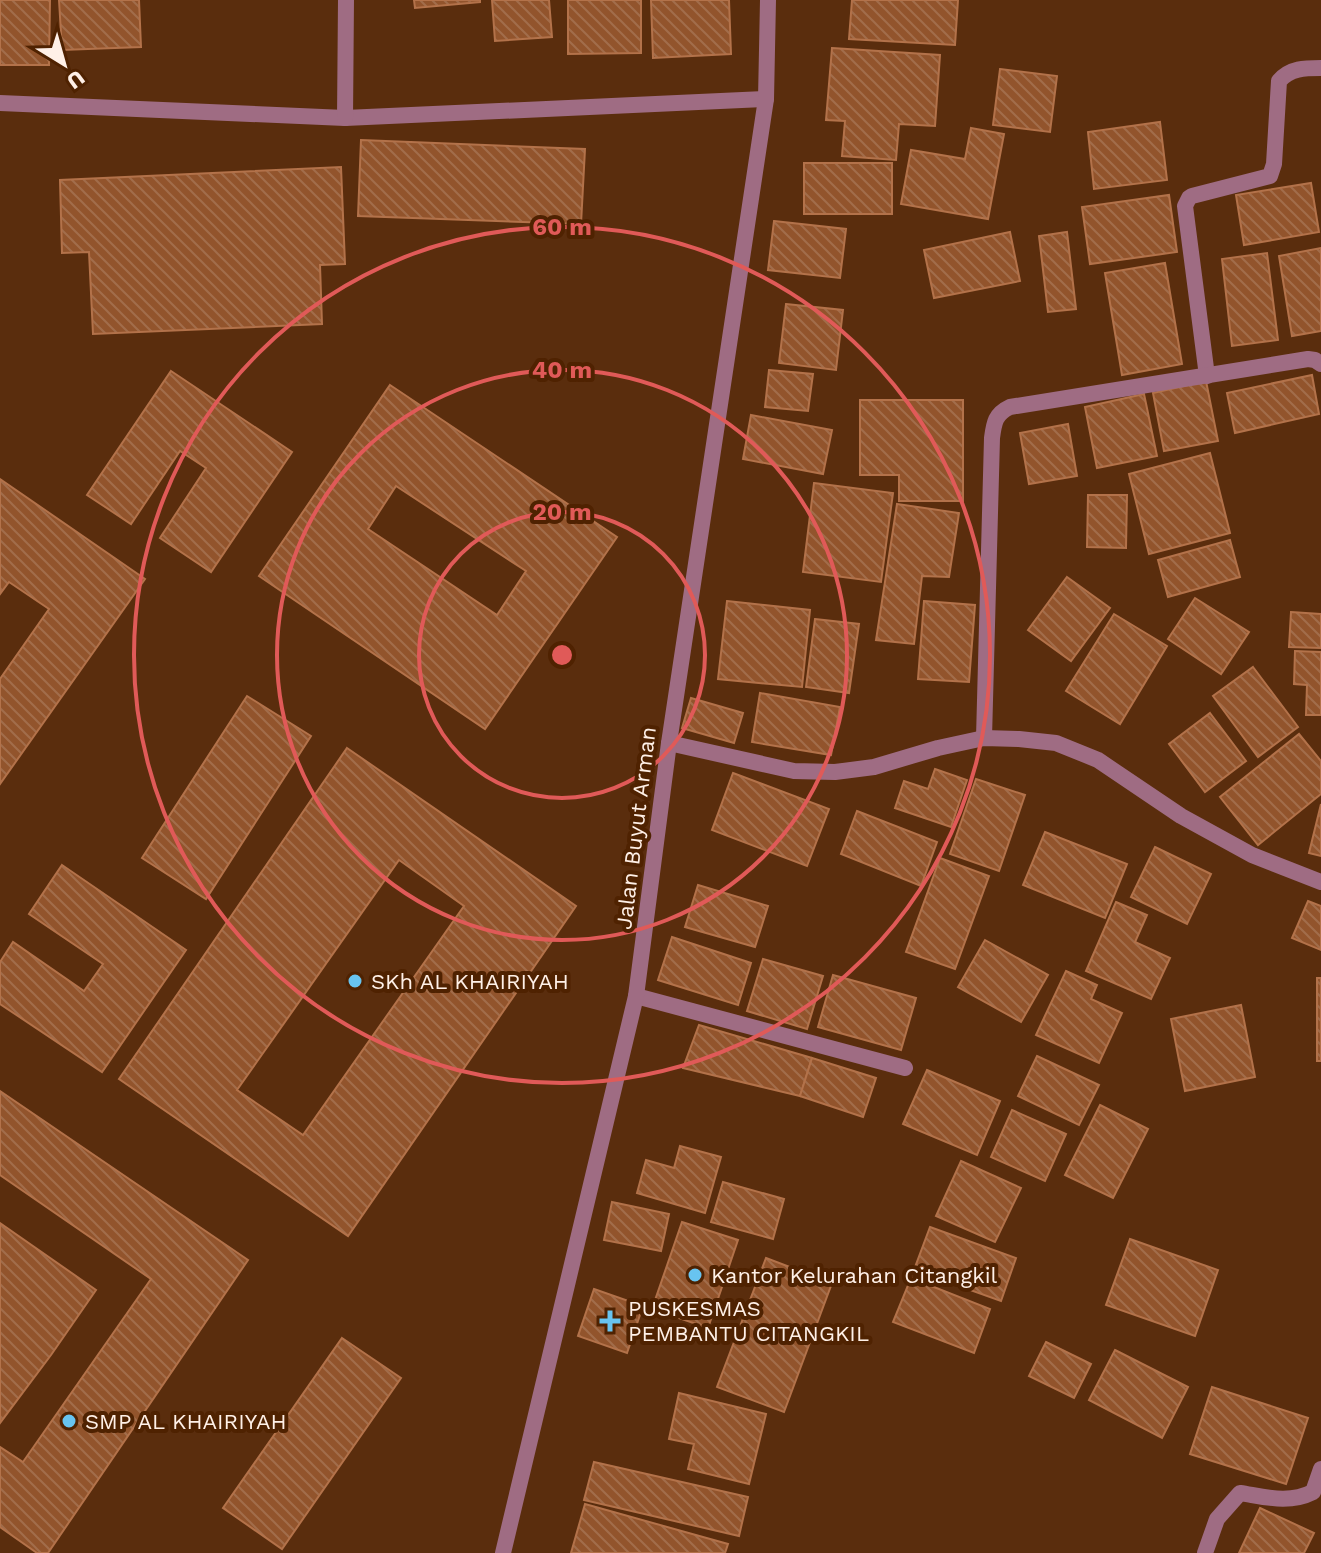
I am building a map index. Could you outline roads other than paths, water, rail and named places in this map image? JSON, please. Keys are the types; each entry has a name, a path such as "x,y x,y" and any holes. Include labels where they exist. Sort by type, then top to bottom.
{"street":[{"path":"345,118 346,0"},
{"name":"Jalan Buyut Arman","path":"503,1553 636,996 669,743 766,99 768,0"},
{"path":"1207,376 1185,206 1192,196 1270,176 1274,164 1279,81 1294,70 1321,68"},
{"path":"0,103 345,118 766,99"},
{"path":"984,738 992,438 996,417 1010,407 1308,359 1321,364"},
{"path":"669,743 794,771 835,772 874,767 984,738 1056,743 1098,760 1181,816 1252,855 1321,882"},
{"path":"636,996 905,1068"},
{"path":"1205,1553 1217,1519 1240,1493 1275,1499 1299,1499 1313,1492 1321,1469"}],"place":[{"name":"SKh AL KHAIRIYAH","path":"355,981"},
{"name":"Kantor Kelurahan Citangkil","path":"695,1275"},
{"name":"PUSKESMAS PEMBANTU CITANGKIL","path":"610,1321"},
{"name":"SMP AL KHAIRIYAH","path":"69,1421"}]}
